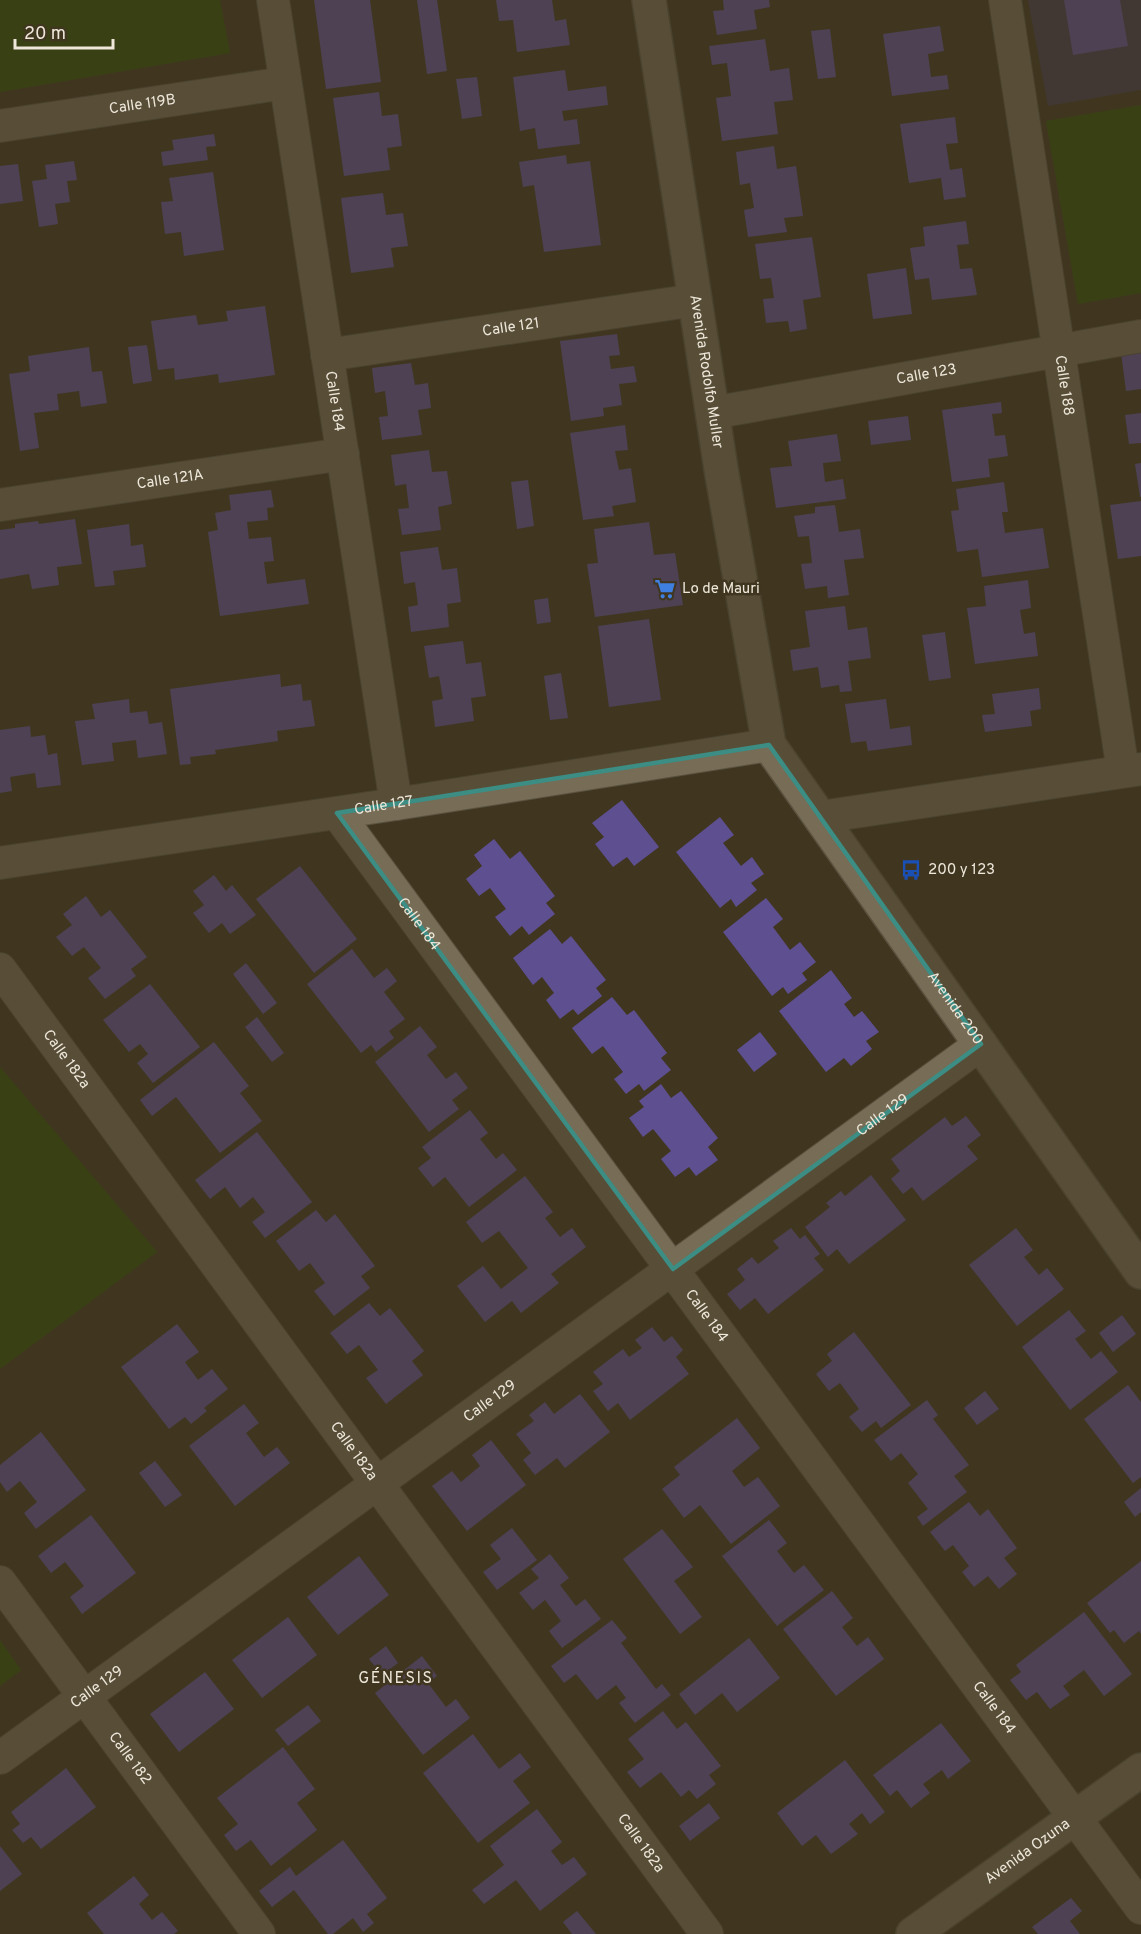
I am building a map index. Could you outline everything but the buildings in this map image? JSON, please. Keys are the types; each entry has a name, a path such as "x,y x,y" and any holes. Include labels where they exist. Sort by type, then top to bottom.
{"main road":[{"name":"Avenida Rodolfo Muller","path":"649,0 712,412 769,745"},
{"name":"Avenida 200","path":"769,745 1141,1272"},
{"name":"Avenida Ozuna","path":"913,1934 1141,1770"}],"street":[{"name":"Calle 184","path":"273,0 396,804"},
{"name":"Calle 188","path":"1005,0 1060,352 1132,770"},
{"name":"Calle 119B","path":"0,126 285,83"},
{"name":"Calle 121","path":"327,355 695,300"},
{"name":"Calle 123","path":"712,412 1141,336"},
{"name":"Calle 121A","path":"0,505 343,454"},
{"name":"Calle 127","path":"0,863 769,745"},
{"path":"821,818 1132,770"},
{"name":"Calle 184","path":"337,813 1141,1908"},
{"name":"Calle 182a","path":"0,969 707,1934"},
{"name":"Calle 129","path":"0,1758 981,1044"},
{"name":"Calle 182","path":"0,1582 258,1934"}],"highlighted area":[{"path":"769,745 981,1044 673,1269 337,813"}],"shaded area":[{"path":"1028,0 1141,0 1141,90 1048,106"}],"green space":[{"path":"0,0 220,0 230,53 0,92"},
{"path":"1141,105 1141,293 1078,304 1046,121"},
{"path":"0,1067 157,1252 0,1369"},
{"path":"0,1640 21,1670 0,1686"}],"place":[{"name":"Lo de Mauri","path":"665,589"},
{"name":"200 y 123","path":"911,870"}],"district":[{"name":"GÉNESIS","path":"396,1679"}]}
